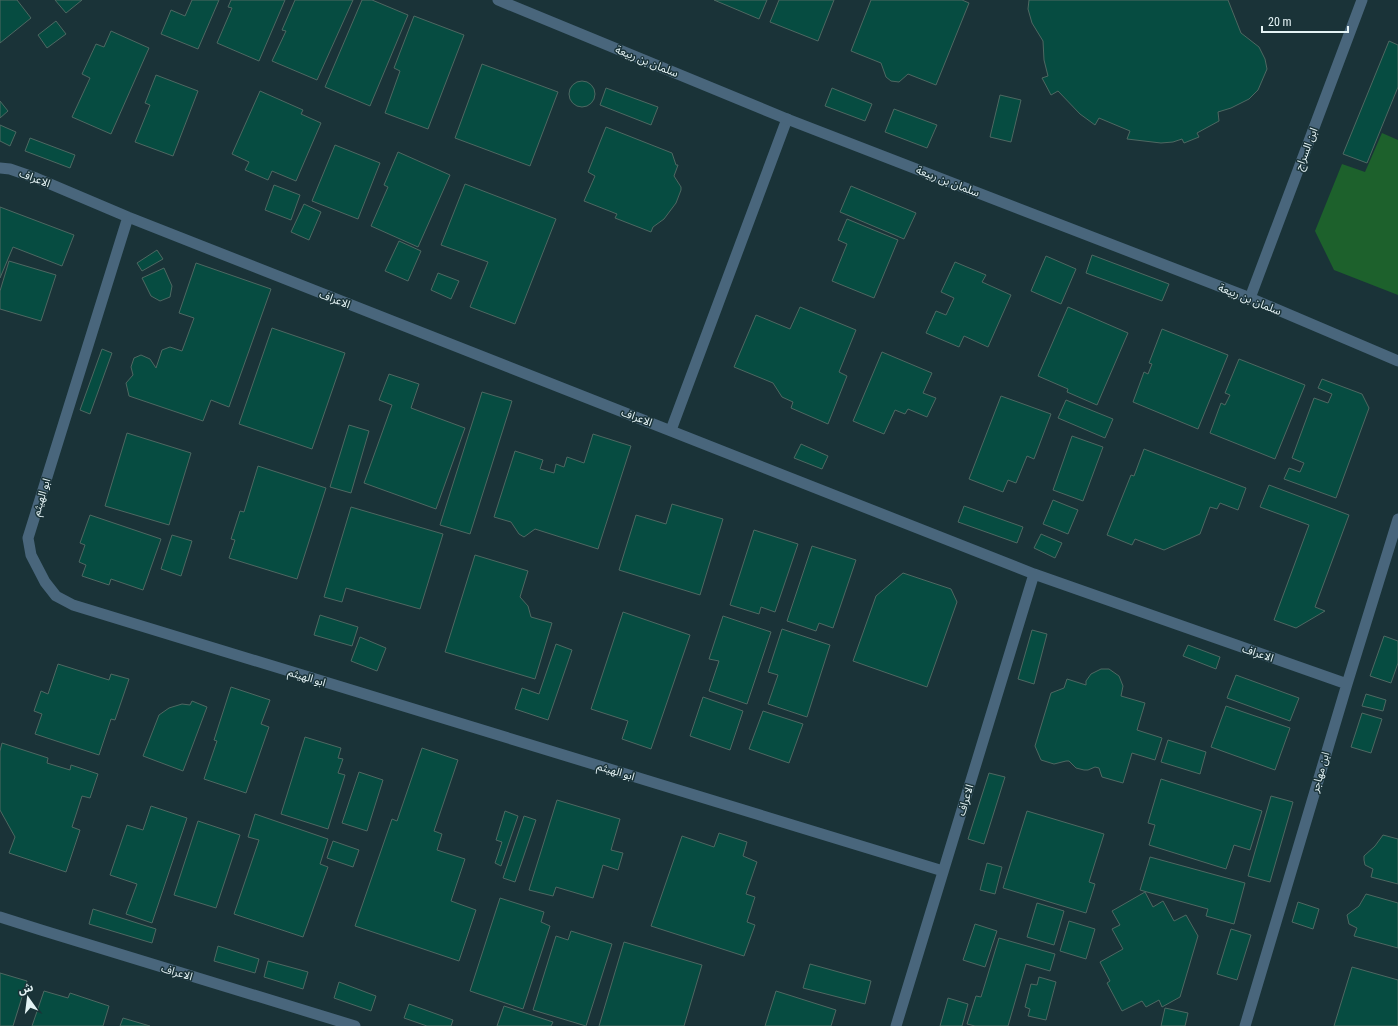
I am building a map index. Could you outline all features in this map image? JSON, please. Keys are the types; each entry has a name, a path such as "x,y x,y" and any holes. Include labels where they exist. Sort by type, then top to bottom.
{"street":[{"name":"سلمان بن ربيعة","path":"498,0 787,119 1250,298 1398,361"},
{"name":"ابن السراج","path":"1250,298 1362,0"},
{"path":"671,430 787,119"},
{"name":"الاعراف","path":"0,168 10,169 36,178 128,217 1034,574 1346,684"},
{"name":"ابو الهيثم","path":"128,217 28,538 31,555 37,568 44,582 56,596 73,605 943,871"},
{"name":"ابن مهاجر","path":"1245,1026 1346,684 1398,519"},
{"name":"الاعراف","path":"896,1026 1034,574"},
{"name":"الاعراف","path":"0,917 356,1026"}],"green space":[{"path":"1382,133 1398,140 1398,295 1334,270 1315,231 1342,164 1365,172"}],"building":[{"path":"0,0 17,0 31,18 0,43"},
{"path":"55,0 82,0 66,13"},
{"path":"192,0 219,0 198,49 161,34 171,10 185,16"},
{"path":"231,0 285,0 259,61 217,43 232,8 228,7"},
{"path":"295,0 353,0 317,80 272,61 286,31 282,30"},
{"path":"362,0 372,0 408,15 370,106 325,87"},
{"path":"714,0 767,0 759,19"},
{"path":"779,0 834,0 818,41 770,22"},
{"path":"871,0 962,0 969,3 936,85 908,74 899,82 891,81 886,77 881,63 851,51"},
{"path":"1029,0 1228,0 1241,33 1259,47 1265,59 1267,69 1258,90 1249,99 1231,108 1218,112 1219,121 1197,133 1199,137 1184,143 1182,139 1173,142 1161,143 1127,139 1130,131 1099,118 1095,125 1080,114 1058,91 1051,95 1042,78 1048,76 1044,60 1043,41 1032,23 1028,9"},
{"path":"414,16 464,35 428,129 385,113 400,71 394,68"},
{"path":"56,21 66,34 47,48 38,35"},
{"path":"111,31 149,48 111,134 72,117 90,78 82,74 96,44 104,47"},
{"path":"1389,41 1398,45 1398,87 1367,163 1343,154"},
{"path":"482,64 558,92 530,166 455,138"},
{"path":"156,75 198,91 173,156 135,142 150,105 145,103"},
{"path":"582,81 591,85 595,94 591,103 582,107 573,103 569,94 573,85"},
{"path":"606,88 658,107 651,125 600,105"},
{"path":"832,88 872,104 865,121 825,106"},
{"path":"260,91 303,110 301,114 321,123 296,181 272,171 268,180 245,170 249,162 232,154"},
{"path":"1000,95 1021,100 1011,142 990,137"},
{"path":"0,101 8,111 0,118"},
{"path":"894,109 937,125 927,148 885,132"},
{"path":"0,125 16,132 10,146 0,141"},
{"path":"606,127 672,153 676,165 678,165 674,176 681,187 681,190 676,203 664,219 653,227 651,232 615,218 617,214 584,201 595,176 588,172"},
{"path":"30,138 75,155 70,168 25,151"},
{"path":"335,145 380,163 358,219 312,201"},
{"path":"398,152 450,175 418,247 371,226 388,187 384,185"},
{"path":"465,184 556,219 515,324 470,307 488,262 441,245"},
{"path":"274,185 300,195 291,220 265,210"},
{"path":"851,186 916,213 904,239 840,212"},
{"path":"304,204 321,212 309,240 291,232"},
{"path":"0,207 74,235 62,266 13,247 0,278"},
{"path":"847,219 898,240 874,298 832,281 847,244 838,240"},
{"path":"399,241 421,251 408,281 385,271"},
{"path":"157,250 163,259 142,271 137,263"},
{"path":"1092,255 1169,284 1162,301 1086,273"},
{"path":"1046,256 1076,269 1061,304 1031,291"},
{"path":"9,261 56,275 41,321 0,309 0,291"},
{"path":"955,262 986,275 982,282 1011,295 988,347 964,336 959,347 926,333 936,311 946,315 954,298 941,292"},
{"path":"196,263 271,289 229,407 211,400 203,421 129,396 126,383 133,375 131,367 134,358 141,355 150,359 156,368 162,350 170,347 182,351 194,318 179,313"},
{"path":"164,268 172,286 170,297 160,301 151,296 142,278"},
{"path":"438,273 459,281 451,299 431,290"},
{"path":"800,307 856,330 839,372 847,376 828,424 791,408 793,402 782,397 773,383 734,367 756,315 790,329"},
{"path":"1068,307 1128,333 1097,405 1067,392 1068,389 1038,376"},
{"path":"272,328 345,353 312,449 239,424"},
{"path":"1162,329 1228,355 1198,429 1133,402 1144,372 1148,374 1152,364 1149,363"},
{"path":"102,349 112,353 90,414 80,410"},
{"path":"882,352 932,373 923,393 936,398 927,417 908,409 905,414 895,410 884,434 853,421"},
{"path":"1239,359 1305,385 1275,459 1210,433 1221,403 1225,405 1230,395 1225,393"},
{"path":"389,374 419,384 411,408 465,428 436,509 364,483 392,405 379,400"},
{"path":"1322,379 1362,394 1369,408 1336,498 1284,479 1289,468 1300,472 1304,463 1292,458 1314,398 1328,403 1332,394 1318,388"},
{"path":"482,392 512,401 470,534 440,525"},
{"path":"1001,396 1051,414 1034,459 1027,456 1016,483 1008,480 1003,492 969,479"},
{"path":"1066,400 1113,419 1105,438 1058,418"},
{"path":"349,425 369,431 351,493 330,487"},
{"path":"127,433 191,453 169,525 105,506"},
{"path":"593,434 631,446 598,549 535,529 524,537 519,534 511,522 494,517 515,451 543,460 540,469 554,473 556,464 564,467 567,457 584,463"},
{"path":"1072,436 1103,447 1083,501 1053,490"},
{"path":"801,444 828,456 822,469 794,458"},
{"path":"1144,449 1246,488 1238,510 1220,503 1217,509 1210,507 1200,534 1164,550 1135,539 1132,545 1107,535 1131,475 1134,476"},
{"path":"258,466 326,488 297,579 229,558 235,540 231,539 240,511 244,512"},
{"path":"1269,485 1349,515 1315,607 1325,611 1296,628 1274,620 1309,525 1260,507"},
{"path":"1053,500 1078,510 1068,534 1043,524"},
{"path":"672,504 723,519 700,595 619,570 636,515 666,524"},
{"path":"964,506 1023,527 1017,543 958,522"},
{"path":"351,507 443,534 420,609 346,588 342,602 324,597"},
{"path":"90,515 161,539 143,590 111,579 109,585 82,576 86,565 79,562 85,545 80,543"},
{"path":"754,530 798,544 775,612 761,607 759,614 730,605"},
{"path":"1041,534 1062,543 1055,558 1034,548"},
{"path":"172,535 192,541 181,576 161,569"},
{"path":"812,546 856,560 833,628 819,623 816,631 787,621"},
{"path":"475,555 528,571 520,597 528,606 531,617 552,623 535,679 445,652"},
{"path":"903,573 951,589 957,602 927,687 853,661 876,596"},
{"path":"623,612 690,635 651,749 622,739 628,721 591,709"},
{"path":"320,615 358,627 352,646 314,635"},
{"path":"723,616 771,632 747,704 709,691 719,661 709,659"},
{"path":"782,629 830,645 807,717 768,704 778,675 768,672"},
{"path":"1032,630 1047,634 1034,684 1018,679"},
{"path":"1384,636 1398,641 1398,663 1391,683 1370,676"},
{"path":"360,637 386,648 377,671 351,661"},
{"path":"556,644 572,650 548,720 515,709 522,688 539,694"},
{"path":"1188,645 1220,657 1216,669 1183,656"},
{"path":"58,664 109,680 111,674 129,679 115,720 111,719 99,755 35,734 42,714 34,711 41,691 48,694"},
{"path":"1101,669 1109,669 1119,676 1123,686 1121,696 1145,703 1137,730 1162,738 1155,760 1132,753 1123,783 1102,777 1099,768 1095,767 1084,770 1076,768 1069,761 1054,764 1041,760 1035,746 1051,693 1064,688 1067,679 1086,685 1086,681 1091,674"},
{"path":"1236,675 1299,698 1290,721 1227,698"},
{"path":"231,687 270,700 261,724 269,727 246,793 204,779 217,741 214,740"},
{"path":"1366,694 1386,700 1383,711 1362,706"},
{"path":"703,697 743,711 730,750 690,736"},
{"path":"192,701 207,707 183,771 143,756 159,715 169,708 182,704 190,705"},
{"path":"1226,706 1290,728 1275,770 1211,747"},
{"path":"763,711 803,724 789,763 749,749"},
{"path":"1362,713 1382,719 1371,753 1351,747"},
{"path":"305,737 341,748 338,758 343,759 338,773 345,775 328,829 281,814"},
{"path":"1168,740 1206,752 1200,774 1161,762"},
{"path":"2,743 48,758 47,763 70,770 71,765 98,774 90,798 82,796 72,827 80,830 66,872 9,853 15,837 0,810 0,751"},
{"path":"422,748 458,760 434,831 442,834 437,850 465,859 451,901 476,910 459,961 355,926 392,819 397,821"},
{"path":"359,772 383,780 367,831 342,823"},
{"path":"989,773 1005,777 984,844 968,839"},
{"path":"1161,779 1262,811 1250,850 1234,845 1226,869 1149,845 1155,825 1148,823"},
{"path":"1271,796 1293,802 1270,882 1248,876"},
{"path":"557,800 620,819 611,850 623,853 618,870 603,865 593,898 556,887 553,896 529,890"},
{"path":"151,806 187,818 152,923 126,914 137,884 110,875 127,825 143,830"},
{"path":"505,811 518,816 501,866 495,863 502,842 496,840"},
{"path":"1027,811 1104,834 1089,882 1095,884 1086,913 1003,888"},
{"path":"255,814 328,839 320,864 328,867 303,937 234,914 259,840 248,837"},
{"path":"524,816 536,820 515,882 503,878"},
{"path":"198,821 240,835 216,908 174,895"},
{"path":"719,833 747,842 743,856 757,862 746,894 755,897 747,922 755,925 744,956 651,926 682,836 714,847"},
{"path":"1383,835 1398,839 1398,884 1371,877 1373,869 1365,865 1364,856 1375,846"},
{"path":"333,841 359,850 353,867 327,858"},
{"path":"1150,857 1245,883 1234,924 1206,916 1208,909 1140,890"},
{"path":"987,863 1002,867 995,894 980,890"},
{"path":"1145,892 1153,907 1163,901 1174,921 1186,915 1198,936 1180,997 1162,1007 1159,1000 1146,1007 1142,1001 1122,1011 1107,983 1110,981 1100,962 1123,949 1112,929 1120,925 1112,911"},
{"path":"1366,894 1398,903 1398,948 1354,936 1357,928 1349,924 1347,915 1359,906"},
{"path":"500,898 544,912 541,922 550,926 523,1009 470,991"},
{"path":"1298,902 1319,909 1313,929 1292,922"},
{"path":"1037,903 1064,911 1054,945 1027,937"},
{"path":"93,909 156,929 152,943 89,924"},
{"path":"1069,921 1095,929 1086,959 1060,951"},
{"path":"975,924 997,931 985,967 963,960"},
{"path":"1231,929 1251,935 1237,980 1217,974"},
{"path":"571,931 612,944 586,1026 533,1010 556,936 568,940"},
{"path":"999,938 1055,954 1050,971 1026,964 1008,1026 975,1026 967,1024 976,996 981,997"},
{"path":"624,942 702,965 684,1026 599,1026"},
{"path":"218,946 259,959 255,973 214,961"},
{"path":"268,961 308,972 303,989 264,977"},
{"path":"810,964 871,981 865,1004 803,988"},
{"path":"1352,967 1398,980 1398,1026 1334,1026"},
{"path":"0,973 27,981 13,1026 0,1026"},
{"path":"1039,977 1056,982 1046,1020 1028,1016 1030,1009 1025,1007 1031,984 1037,985"},
{"path":"339,982 376,996 371,1011 334,998"},
{"path":"44,991 68,998 70,993 109,1006 103,1026 32,1026"},
{"path":"776,991 836,1010 831,1026 765,1026"},
{"path":"948,998 968,1004 962,1026 940,1026"},
{"path":"409,1004 453,1020 451,1026 427,1026 404,1018"},
{"path":"504,1006 553,1022 551,1026 497,1026"},
{"path":"1165,1008 1188,1013 1185,1026 1161,1026"},
{"path":"123,1018 150,1026 120,1026"}]}
